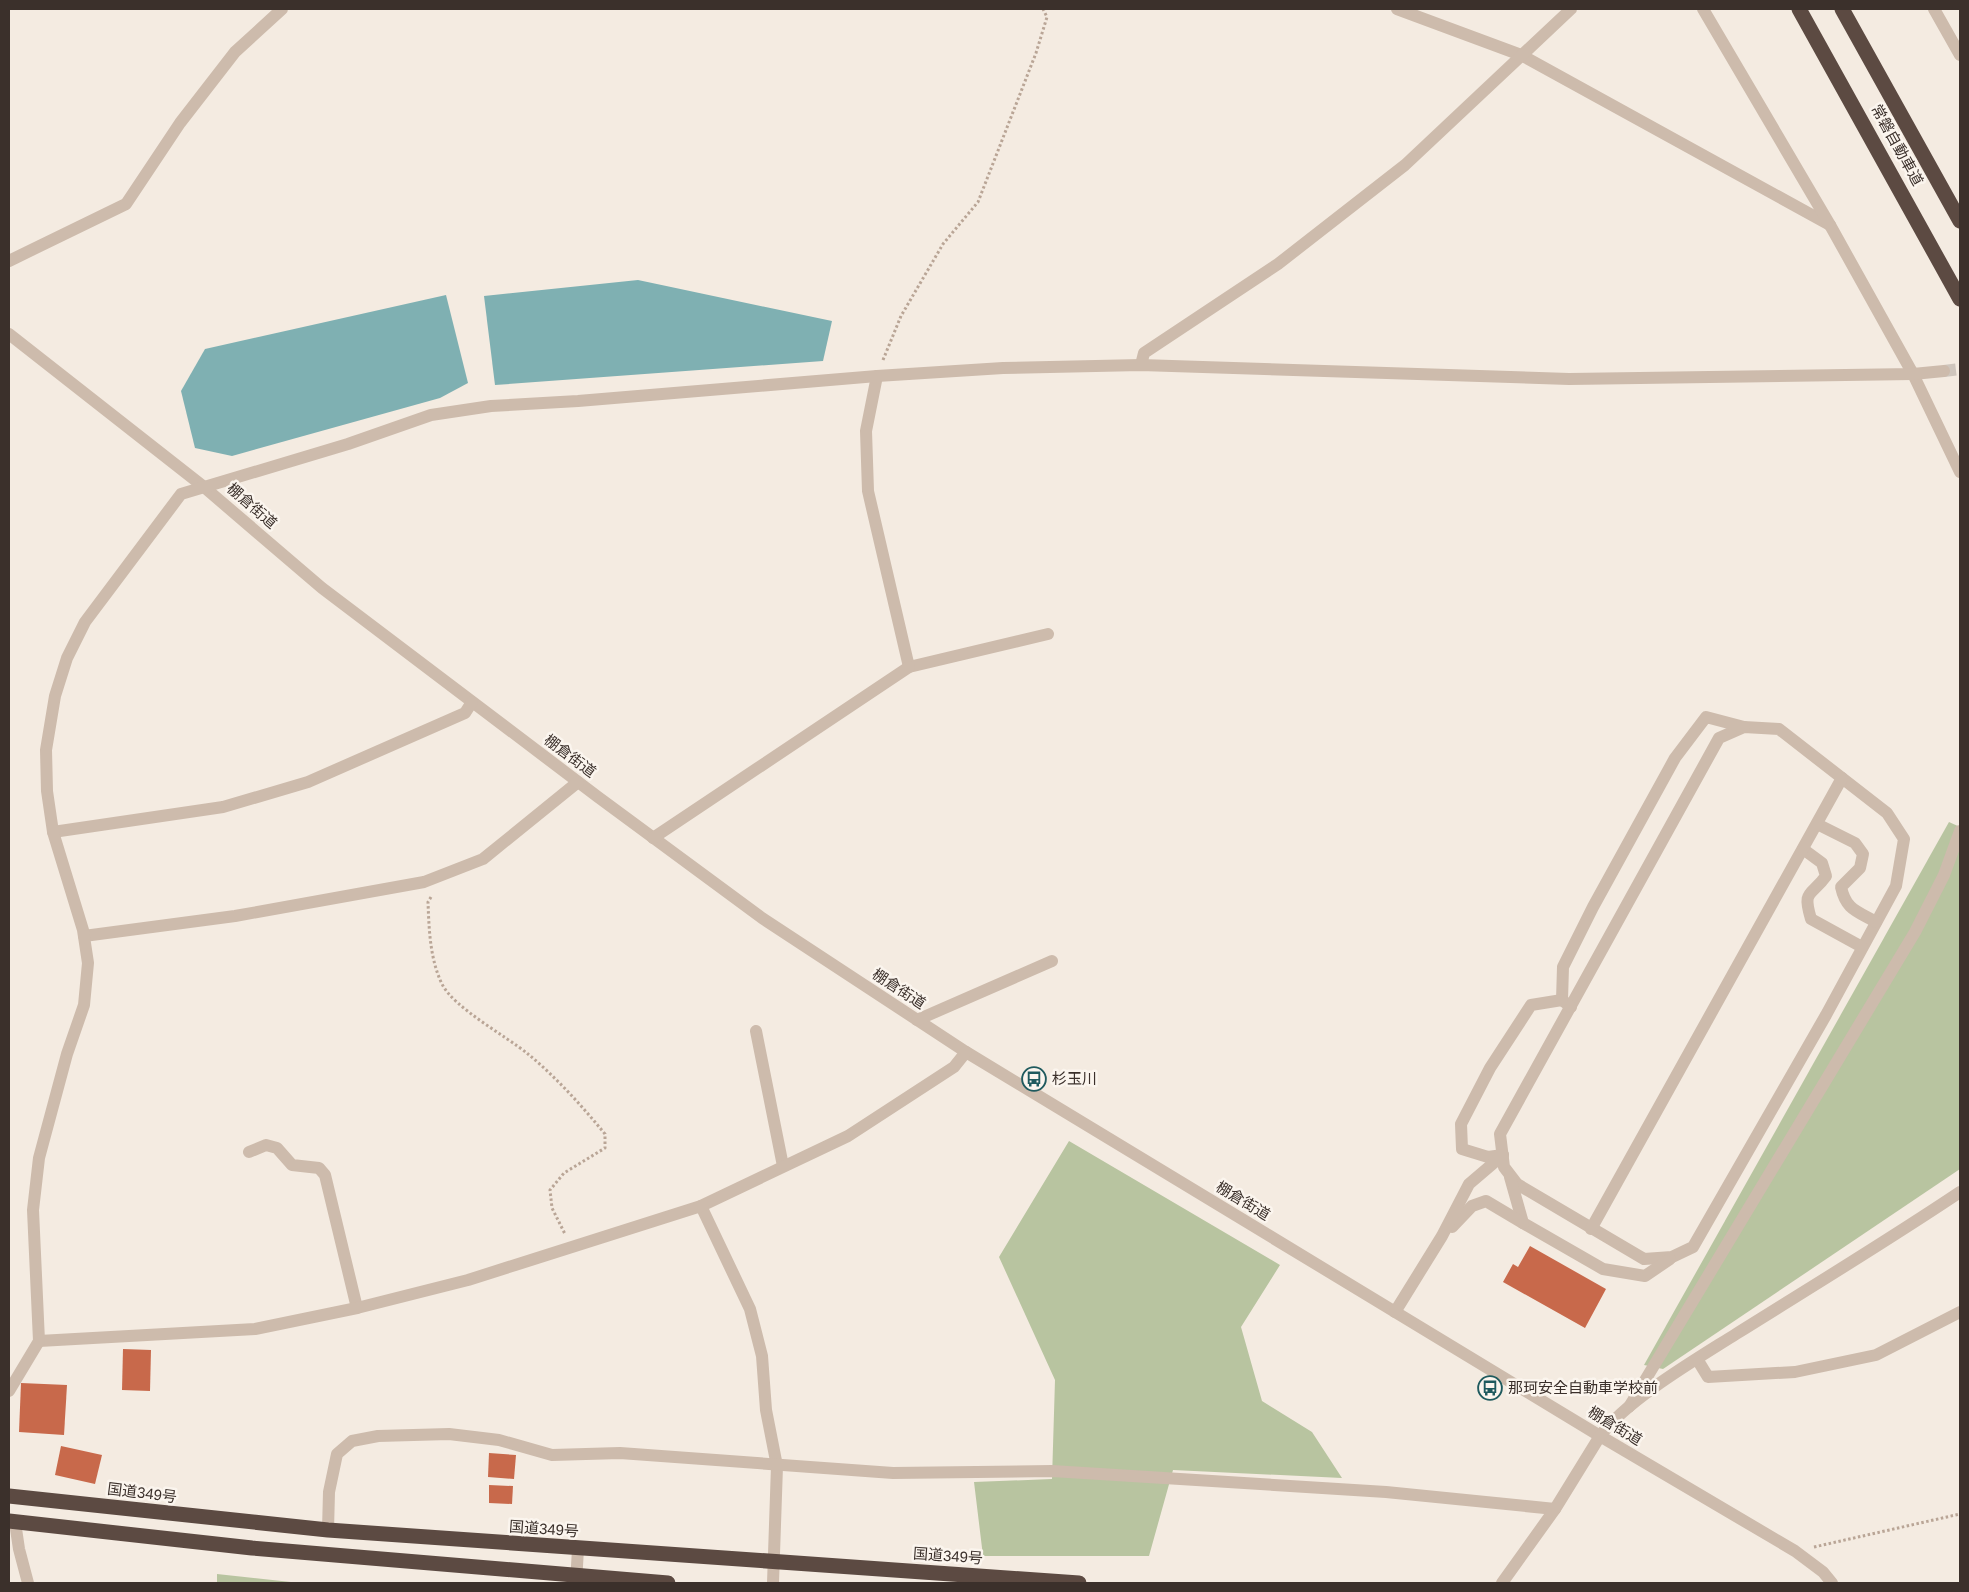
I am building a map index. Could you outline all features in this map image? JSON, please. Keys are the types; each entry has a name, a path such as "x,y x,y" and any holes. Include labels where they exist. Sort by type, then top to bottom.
{"highway":[{"name":"常磐自動車道","path":"1800,9 1960,300"},
{"name":"常磐自動車道","path":"1842,9 1960,221"},
{"name":"国道349号","path":"9,1496 328,1530 1079,1583"},
{"path":"12,1522 576,1580 668,1583"}],"street":[{"path":"9,261 126,204 180,123 235,52 282,9"},
{"path":"1397,9 1521,55 1830,225"},
{"path":"1140,365 1144,352 1278,264 1405,166 1571,9"},
{"path":"1704,9 1914,374 1960,472"},
{"path":"1934,9 1960,55"},
{"name":"棚倉街道","path":"9,334 204,487 322,588 578,782 762,918 966,1052 1600,1436 1795,1551 1823,1572 1832,1583"},
{"path":"9,1392 39,1341 33,1210 39,1158 67,1054 84,1005 88,963 84,936 53,832 47,791 46,750 55,696 67,658 86,622 180,494 348,444 431,415 491,406 877,376 1003,368 1140,365 1569,379 1914,374 1944,371"},
{"path":"877,376 866,431 868,491 909,667"},
{"path":"653,838 909,667 1048,634"},
{"path":"53,832 223,807 308,782 465,713 472,702"},
{"path":"1442,1236 1472,1206 1486,1201 1603,1268 1645,1276 1672,1257 1692,1247 1826,1015 1896,886 1904,840 1887,813 1778,729 1744,727 1706,717 1676,758 1593,907 1563,967 1567,1004"},
{"path":"1672,1257 1644,1259 1517,1184 1504,1167 1500,1134 1567,1004 1719,738 1744,727"},
{"path":"1591,1229 1842,778"},
{"path":"84,936 235,916 424,882 483,860 578,782"},
{"path":"1817,824 1855,843 1862,854 1860,868 1841,887 1844,900 1851,908 1876,922"},
{"path":"1629,1407 1915,932 1944,875 1960,831"},
{"path":"1803,849 1822,863 1826,876 1819,886 1810,891 1806,901 1811,919 1862,947"},
{"path":"917,1020 1052,961"},
{"path":"1503,1155 1488,1157 1462,1149 1460,1124 1490,1068 1530,1006 1567,1004"},
{"path":"756,1031 783,1166"},
{"path":"39,1341 255,1329 357,1308 468,1280 572,1248 701,1206 848,1136 954,1067 966,1052"},
{"path":"250,1152 266,1145 277,1148 292,1165 319,1168 326,1175 357,1308"},
{"path":"1395,1312 1442,1236 1469,1184 1503,1155"},
{"path":"1509,1174 1524,1223"},
{"path":"1502,1583 1555,1509 1600,1436 1608,1425 1629,1407 1696,1359 1960,1192"},
{"path":"701,1206 750,1309 762,1356 766,1410 777,1466 773,1583"},
{"path":"1696,1359 1708,1377 1795,1372 1876,1355 1960,1312"},
{"path":"328,1530 329,1492 337,1454 352,1441 378,1436 449,1434 499,1440 552,1455 620,1453 893,1474 1052,1470 1386,1492 1555,1509"},
{"path":"12,1522 28,1583"},
{"path":"576,1580 578,1549"}],"path":[{"path":"877,376 900,316 943,244 978,202 1036,53 1047,17 1043,9"},
{"path":"444,875 428,902 430,943 443,986 460,1005 529,1054 586,1111 605,1134 605,1148 564,1173 550,1190 552,1208 572,1248"},
{"path":"1795,1551 1960,1514"}],"green space":[{"path":"1949,822 1960,827 1960,1169 1663,1369 1644,1365"},
{"path":"1069,1141 1280,1265 1241,1327 1262,1401 1312,1432 1342,1478 1173,1470 1149,1556 983,1556 974,1482 1052,1479 1055,1380 999,1257"},
{"path":"217,1574 300,1583 217,1583"}],"water":[{"path":"638,280 832,321 823,361 495,385 484,296"},
{"path":"446,295 468,383 440,398 232,456 195,448 181,391 205,349"}],"building":[{"path":"1530,1246 1606,1289 1585,1328 1503,1282 1513,1264 1518,1267"},
{"path":"123,1349 151,1350 150,1391 122,1390"},
{"path":"21,1383 67,1385 64,1435 19,1432"},
{"path":"61,1446 102,1455 95,1484 55,1475"},
{"path":"489,1453 516,1455 514,1479 488,1477"},
{"path":"489,1485 513,1486 512,1504 489,1503"}],"tunnel":[{"path":"1944,371 1960,369"}],"place":[{"name":"杉玉川","path":"1034,1079"},
{"name":"那珂安全自動車学校前","path":"1490,1388"}]}
